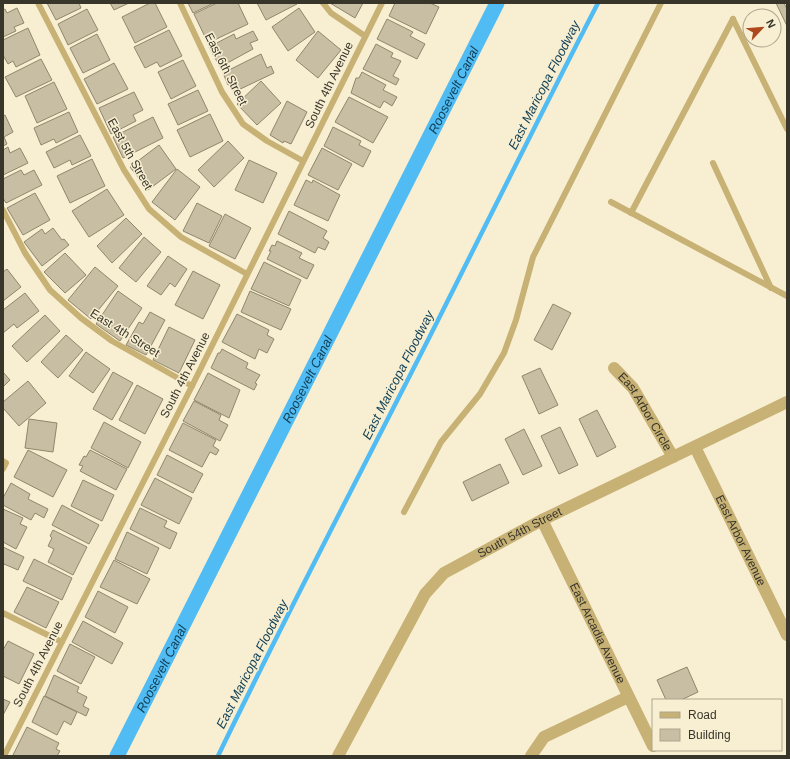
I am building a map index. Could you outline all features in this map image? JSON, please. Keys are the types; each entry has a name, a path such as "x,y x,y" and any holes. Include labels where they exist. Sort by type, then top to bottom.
{"street":[{"name":"East Arbor Circle","path":"614,368 633,388 673,457"},
{"name":"South 54th Street","path":"338,756 425,594 444,573 542,520 787,402"},
{"name":"East Arbor Avenue","path":"695,447 787,635"},
{"name":"East Arcadia Avenue","path":"542,520 652,744"},
{"path":"531,756 544,737 628,697"}],"lane":[{"name":"East 5th Street","path":"38,3 124,170 149,209 180,237 247,274"},
{"name":"East 6th Street","path":"180,3 222,92 243,124 267,141 303,161"},
{"path":"324,3 331,13 365,36"},
{"name":"South 4th Avenue","path":"4,756 192,386 382,3"},
{"path":"404,512 441,442 480,394 504,353 516,320 533,257 661,3"},
{"path":"632,213 733,19 787,129"},
{"path":"713,163 771,288"},
{"path":"611,202 787,296"},
{"name":"East 4th Street","path":"3,210 25,253 50,290 81,318 112,341 192,386"},
{"path":"3,613 62,642"}],"building":[{"path":"47,3 79,3 81,8 56,20"},
{"path":"110,3 129,3 114,10"},
{"path":"150,3 155,3 167,27 135,43 122,17"},
{"path":"188,3 214,3 193,13"},
{"path":"217,3 238,3 248,24 208,43 194,14"},
{"path":"257,3 297,3 297,4 266,20"},
{"path":"330,3 363,3 355,18"},
{"path":"395,3 430,3 439,7 426,34 389,16"},
{"path":"776,3 784,3 787,9 787,26 782,16 782,8 778,8"},
{"path":"17,8 24,23 14,27 16,31 3,37 3,10 5,9 7,13"},
{"path":"299,8 315,32 288,51 272,27"},
{"path":"87,9 98,30 68,45 58,24"},
{"path":"387,19 413,32 410,36 425,44 417,59 377,39"},
{"path":"28,28 40,55 16,67 13,61 8,64 3,55 3,40"},
{"path":"169,30 182,56 160,67 157,62 145,68 134,47"},
{"path":"253,31 258,40 250,43 253,49 220,67 209,47 234,34 236,39"},
{"path":"318,31 341,50 318,78 296,60"},
{"path":"97,34 110,60 83,73 70,48"},
{"path":"376,44 393,53 391,57 401,61 393,76 399,79 396,85 363,69"},
{"path":"261,54 267,68 271,66 274,73 234,92 230,84 228,85 223,73"},
{"path":"41,59 52,80 16,97 5,77"},
{"path":"183,60 196,86 171,99 158,72"},
{"path":"114,63 128,89 97,104 84,79"},
{"path":"362,72 386,85 383,90 397,97 392,106 384,101 380,108 351,93 356,78 359,78"},
{"path":"261,81 281,103 257,125 237,104"},
{"path":"54,82 67,109 37,123 25,96"},
{"path":"198,90 208,111 178,125 168,104"},
{"path":"134,92 143,110 133,115 136,121 111,134 99,108"},
{"path":"349,97 388,117 373,143 335,122"},
{"path":"287,101 307,112 291,144 284,141 283,143 270,135"},
{"path":"69,112 78,132 56,143 54,139 41,145 34,128"},
{"path":"210,114 223,141 190,157 177,130"},
{"path":"5,115 13,132 4,137 7,144 3,146 3,116"},
{"path":"153,117 163,138 123,158 113,137"},
{"path":"333,127 361,141 359,145 371,151 363,167 324,146"},
{"path":"80,135 91,156 72,165 70,160 54,168 46,152"},
{"path":"228,141 244,158 214,187 198,170"},
{"path":"159,145 176,169 148,190 130,167"},
{"path":"8,147 10,153 20,148 28,163 3,175 3,150"},
{"path":"322,148 352,164 338,190 308,175"},
{"path":"92,159 105,186 70,203 57,176"},
{"path":"249,160 277,173 263,203 235,190"},
{"path":"177,169 200,187 175,220 152,202"},
{"path":"21,170 24,175 34,170 42,185 6,203 3,198 3,179"},
{"path":"306,180 312,183 313,180 340,195 328,221 294,205"},
{"path":"107,189 124,215 89,237 72,211"},
{"path":"35,193 50,220 23,235 7,208"},
{"path":"197,203 222,216 209,243 183,231"},
{"path":"289,211 327,231 323,238 329,242 325,250 318,247 315,253 278,234"},
{"path":"225,214 251,228 235,259 209,246"},
{"path":"126,218 142,234 112,263 97,246"},
{"path":"53,228 62,240 64,239 69,245 42,266 24,242 42,229 45,234"},
{"path":"144,237 161,252 136,282 119,268"},
{"path":"277,241 302,253 299,258 314,265 307,279 267,259 272,245 275,246"},
{"path":"65,253 86,275 65,293 44,272"},
{"path":"168,256 187,269 175,287 170,283 161,295 147,286"},
{"path":"264,262 301,280 289,306 251,289"},
{"path":"95,267 118,286 91,319 68,300"},
{"path":"7,269 21,287 3,301 3,272"},
{"path":"193,271 220,285 203,319 175,305"},
{"path":"118,291 142,308 120,341 96,324"},
{"path":"250,291 291,309 281,330 241,312"},
{"path":"25,293 39,311 17,328 14,324 3,333 3,310"},
{"path":"553,304 571,313 552,350 534,340"},
{"path":"150,312 165,320 146,355 126,345 139,322 143,324"},
{"path":"237,314 269,330 267,335 274,339 267,353 259,349 255,359 222,342"},
{"path":"45,315 60,331 27,362 12,346"},
{"path":"169,327 195,340 179,373 153,360"},
{"path":"66,335 83,350 58,378 41,362"},
{"path":"222,349 248,363 246,368 260,375 255,383 257,384 254,390 211,368 218,353 220,353"},
{"path":"86,352 110,369 93,393 69,376"},
{"path":"540,368 558,405 539,414 522,376"},
{"path":"3,372 10,380 3,387"},
{"path":"113,372 133,383 112,420 93,409"},
{"path":"208,373 240,390 229,418 194,400"},
{"path":"28,381 46,403 19,426 3,408 3,402"},
{"path":"137,385 163,399 145,434 119,420"},
{"path":"194,401 221,415 219,420 228,425 220,441 183,421"},
{"path":"597,410 616,447 597,457 579,419"},
{"path":"29,419 57,423 53,452 25,448"},
{"path":"104,422 141,442 128,468 91,448"},
{"path":"183,423 216,440 213,446 219,450 216,455 210,452 202,467 169,450"},
{"path":"560,427 578,465 559,474 541,436"},
{"path":"524,429 542,466 523,475 505,439"},
{"path":"28,450 67,470 53,497 14,477"},
{"path":"90,450 127,469 116,490 80,471 83,466 79,465 84,456 86,457"},
{"path":"167,455 203,474 193,493 157,475"},
{"path":"500,464 509,483 472,501 463,482"},
{"path":"155,478 192,498 179,524 141,505"},
{"path":"83,480 114,495 102,521 71,506"},
{"path":"11,483 30,494 28,499 48,509 44,518 35,513 31,520 3,505 3,498"},
{"path":"62,505 99,525 89,544 52,525"},
{"path":"140,508 167,521 164,527 177,533 170,549 130,529"},
{"path":"3,509 23,518 20,524 27,527 16,549 3,542"},
{"path":"53,530 87,547 73,575 48,562 54,549 48,546 52,538 50,536"},
{"path":"127,532 159,548 147,574 115,559"},
{"path":"3,547 24,557 18,570 4,564 3,567"},
{"path":"34,559 72,578 62,600 23,581"},
{"path":"114,560 150,579 137,604 100,587"},
{"path":"27,587 59,602 46,628 14,612"},
{"path":"98,591 128,607 115,633 85,617"},
{"path":"83,621 123,643 112,664 72,642"},
{"path":"8,641 34,654 19,684 3,676 3,650"},
{"path":"70,644 95,657 81,684 57,671"},
{"path":"687,667 698,692 683,699 666,699 657,680"},
{"path":"54,675 79,687 77,692 87,697 83,706 89,709 86,716 45,696"},
{"path":"44,696 77,712 71,725 64,721 57,735 32,722"},
{"path":"3,699 10,702 3,715"},
{"path":"27,727 59,743 56,749 60,751 57,756 13,755"}],"waterway":[{"name":"Roosevelt Canal","path":"117,756 497,3"},
{"name":"East Maricopa Floodway","path":"218,756 296,598 598,3"}]}
